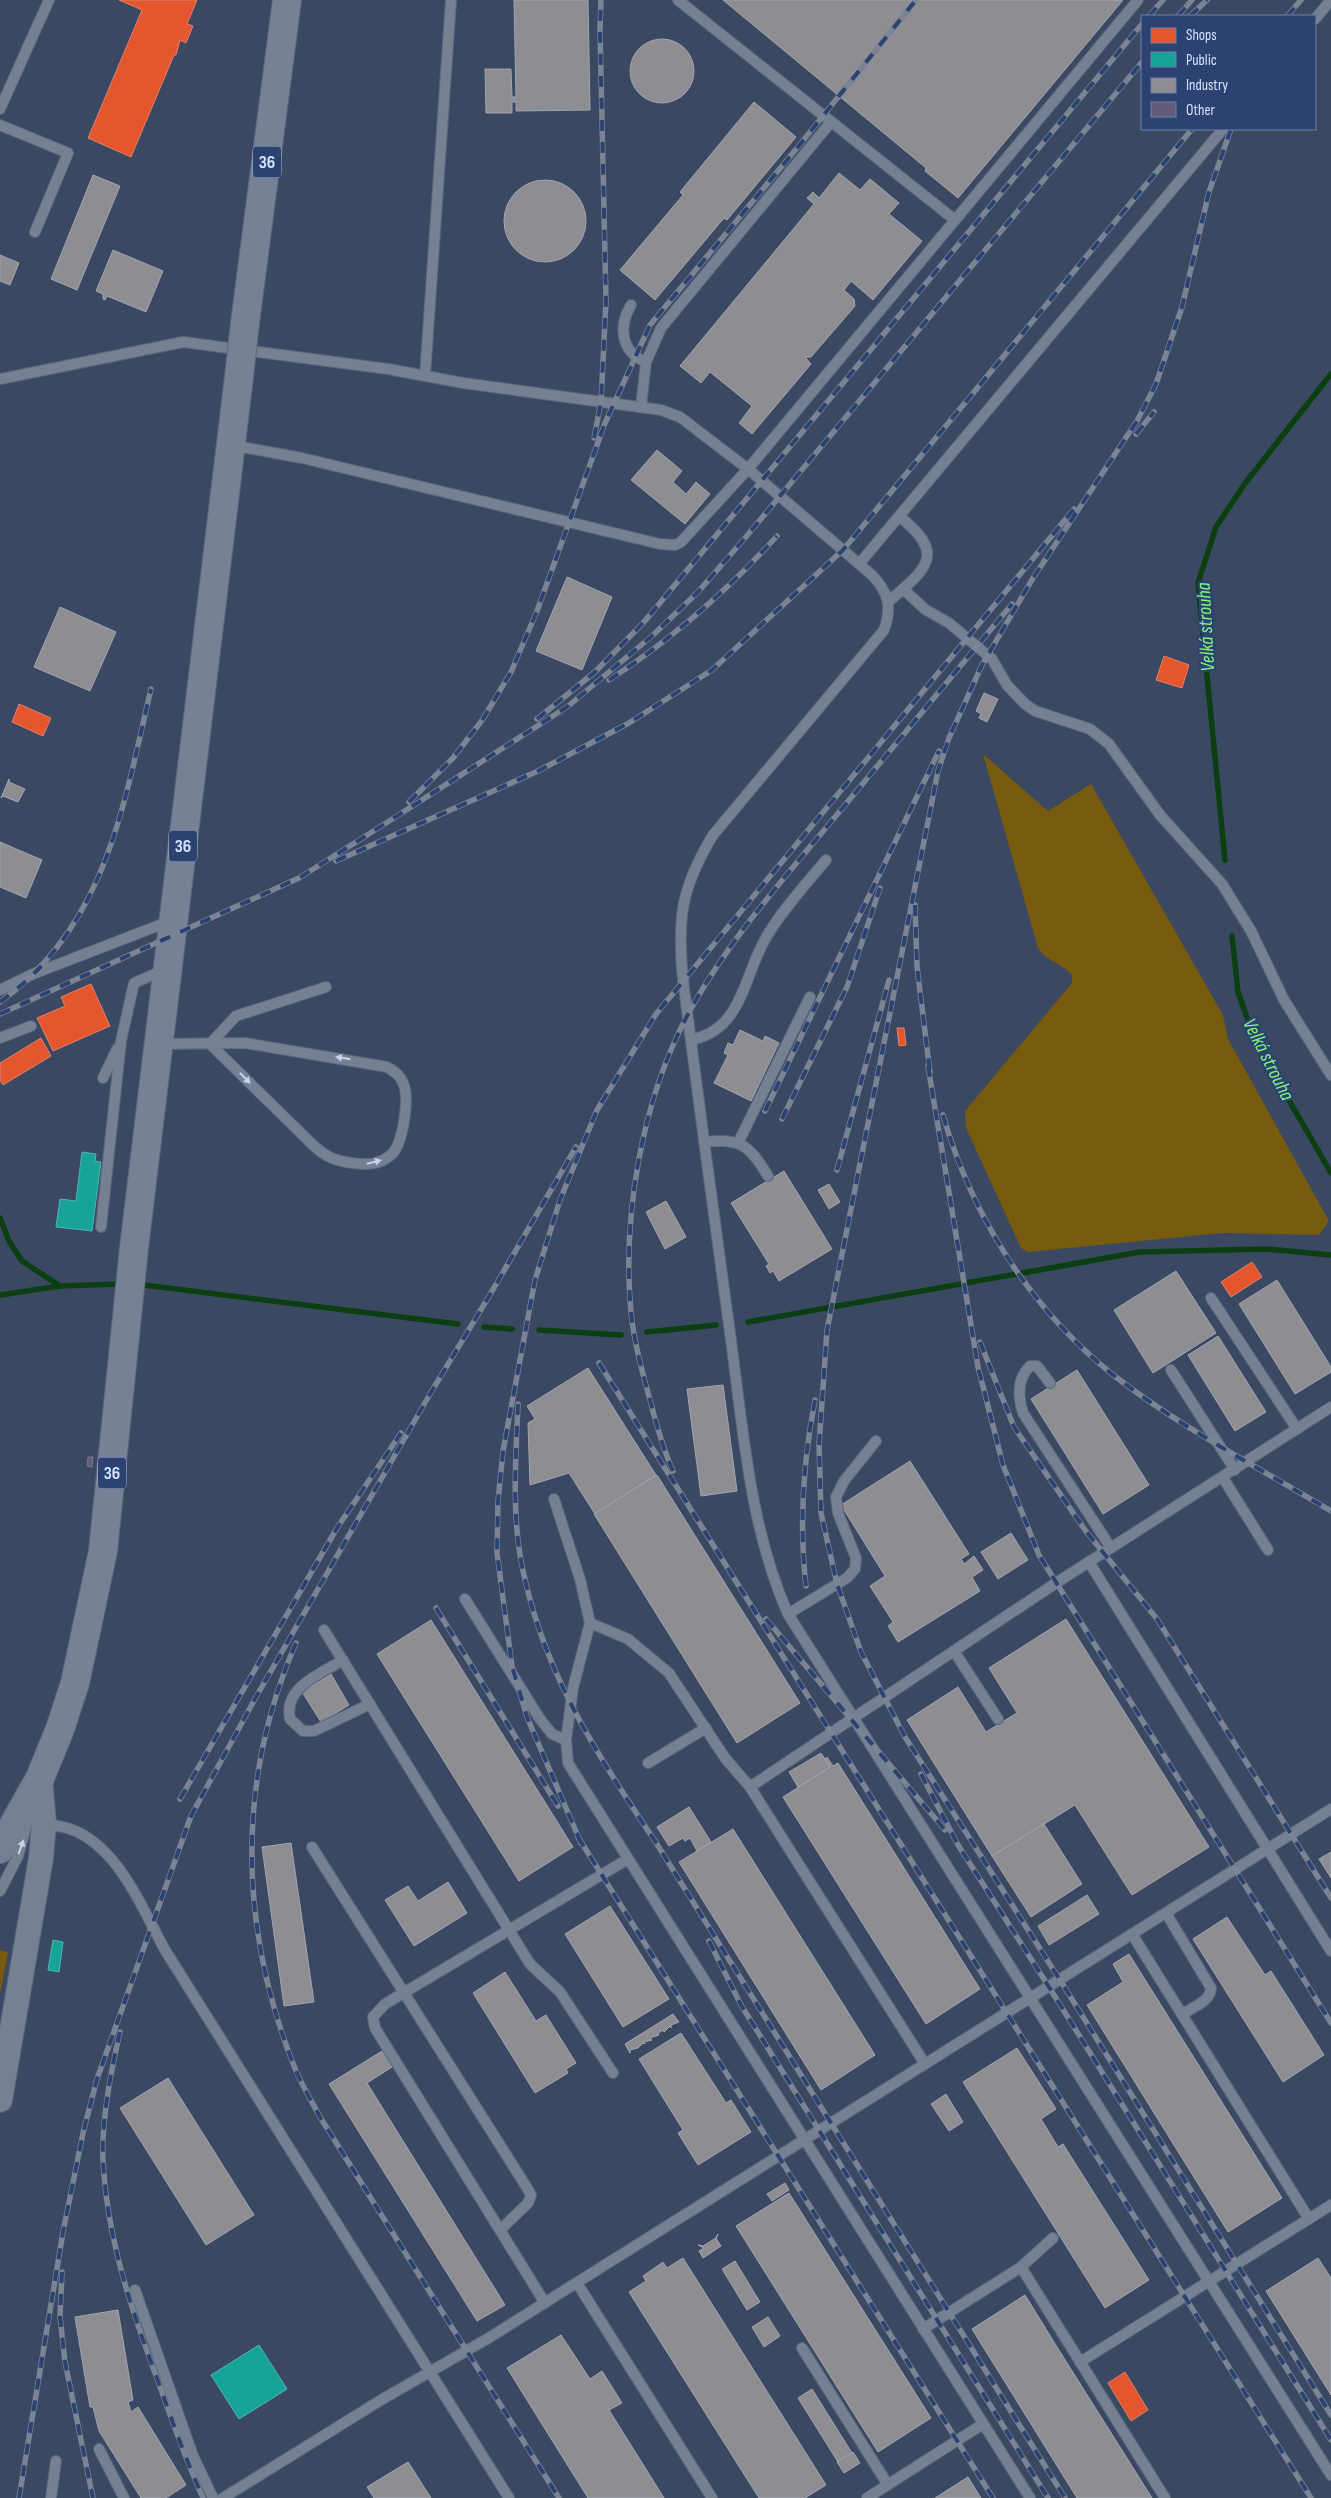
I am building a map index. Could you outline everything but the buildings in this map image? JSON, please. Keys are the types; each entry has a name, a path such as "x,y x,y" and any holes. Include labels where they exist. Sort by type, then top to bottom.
{"main road":[{"name":"36","path":"40,1778 60,1729 75,1683 103,1551 134,1248 158,1044 245,323 287,0"},
{"path":"0,1849 40,1778"}],"street":[{"path":"0,2100 2,2070 41,1858 44,1824 40,1778"}],"lane":[{"path":"0,109 49,0"},
{"path":"426,376 451,0"},
{"path":"678,0 955,220"},
{"path":"231,445 302,458 668,545 675,545 687,537 748,469 1138,0"},
{"path":"1316,18 1331,0"},
{"path":"641,407 646,362 661,328 831,122"},
{"path":"0,125 68,153 35,232"},
{"path":"859,564 1222,130"},
{"path":"631,305 623,326 625,341 635,356 646,362"},
{"path":"0,379 183,342 661,410 680,418 748,469 878,581 890,611 884,630 726,817 713,835 693,872 683,903 679,934 691,1040 756,1514 776,1586 788,1614 1331,2475"},
{"path":"888,602 924,566 927,548 918,532 899,516"},
{"path":"903,589 926,610 949,623 992,659 1007,686 1025,704 1035,711 1090,730 1109,744 1160,815 1222,884 1251,931 1284,1000 1331,1075"},
{"path":"691,1040 712,1034 727,1020 742,994 766,936 826,860"},
{"path":"0,990 33,974 174,920"},
{"path":"101,1227 121,1041 134,983 167,969"},
{"path":"210,1044 236,1016 326,987"},
{"path":"738,1143 810,998"},
{"path":"0,1038 31,1026"},
{"path":"103,1078 121,1041"},
{"path":"158,1044 210,1044 259,1044 387,1067 400,1077 406,1093 397,1147 387,1158 371,1164 340,1162 330,1158 314,1146 210,1044"},
{"path":"704,1142 728,1140 738,1143 753,1153 768,1176"},
{"path":"1211,1298 1297,1429"},
{"path":"1050,1383 1037,1366 1030,1366 1019,1393 1023,1413 1111,1548"},
{"path":"1171,1370 1235,1470"},
{"path":"750,1787 1089,1562 1223,1478 1331,1407"},
{"path":"788,1614 847,1578 856,1569 856,1558 838,1513 836,1497 844,1481 876,1440"},
{"path":"1223,1478 1268,1550"},
{"path":"554,1499 580,1579 590,1623 573,1688 566,1740 568,1763 1030,2498"},
{"path":"1089,1562 1331,1951"},
{"path":"465,1600 540,1719 552,1734 566,1740"},
{"path":"590,1623 628,1639 657,1662 680,1688 725,1758 750,1787 925,2064"},
{"path":"324,1630 535,1970 565,1998 614,2073"},
{"path":"954,1651 998,1719"},
{"path":"343,1660 296,1691 289,1705 290,1719 303,1730 314,1731 370,1704"},
{"path":"648,1763 706,1728"},
{"path":"0,1891 23,1843 40,1778"},
{"path":"223,2498 429,2371 467,2352 1331,1809"},
{"path":"44,1824 84,1835 101,1848 119,1870 165,1950 509,2498"},
{"path":"312,1847 531,2195 528,2203 500,2230"},
{"path":"545,2303 376,2028 373,2020 376,2012 404,1992 628,1859"},
{"path":"1166,1913 1211,1988 1206,1999 1182,2014"},
{"path":"1132,1934 1309,2219"},
{"path":"1080,2362 1331,2206"},
{"path":"923,2329 1021,2268 1052,2238"},
{"path":"1021,2268 1165,2498"},
{"path":"577,2283 712,2498"},
{"path":"135,2290 193,2456 213,2498"},
{"path":"802,2348 888,2485"},
{"path":"867,2498 983,2424"},
{"path":"99,2449 124,2498"},
{"path":"51,2498 56,2460"}],"shaded area":[{"path":"983,754 1048,811 1091,784 1223,1015 1228,1039 1329,1221 1319,1235 1222,1233 1028,1252 1021,1248 966,1128 965,1111 1072,983 1072,975 1038,948"},
{"path":"0,1950 8,1952 0,1994"}],"waterway":[{"name":"Velká strouha","path":"1225,860 1198,583 1216,527 1246,482 1331,374"},
{"name":"Velká strouha","path":"1232,936 1238,992 1256,1043 1331,1173"},
{"path":"0,1218 9,1241 22,1261 60,1286"},
{"path":"748,1322 1140,1252 1266,1249 1331,1255"},
{"path":"0,1295 60,1286 122,1284"},
{"path":"136,1284 458,1324"},
{"path":"647,1332 716,1325"},
{"path":"484,1327 512,1329"},
{"path":"539,1330 621,1335"}],"railway":[{"path":"594,438 601,402 606,301 601,0"},
{"path":"409,802 453,758 483,719 511,672 537,611 605,423 650,325 802,142 916,0"},
{"path":"1150,15 1163,0"},
{"path":"1179,15 1192,0"},
{"path":"1191,15 1207,0"},
{"path":"1288,15 1301,0"},
{"path":"537,719 595,672 644,622 1141,25"},
{"path":"0,1014 299,878 567,707 652,636 698,592 1141,63"},
{"path":"336,861 538,771 629,723 712,670 843,550 1191,130"},
{"path":"1231,130 1209,192 1182,307 1156,384 1137,421 1033,578 982,665 949,738 938,771 827,1330 819,1445 821,1513 837,1584 861,1652 905,1737 1060,1980 1331,2415"},
{"path":"1136,434 1154,412"},
{"path":"581,1843 527,1717 512,1666 497,1553 498,1501 503,1451 535,1280 560,1200 597,1110 656,1014 1074,509"},
{"path":"609,680 632,665 698,614 777,536"},
{"path":"673,1471 660,1436 634,1334 629,1275 633,1199 639,1160 647,1122 671,1049 702,990 735,940 791,869 1012,604"},
{"path":"0,1002 36,972 64,938 87,901 105,861 119,820 151,689"},
{"path":"765,1111 939,751"},
{"path":"782,1119 847,987 880,888"},
{"path":"915,905 917,967 930,1072"},
{"path":"837,1170 889,980"},
{"path":"928,1066 978,1367 1003,1465 1039,1555 1331,2023"},
{"path":"943,1115 970,1189 1008,1258 1030,1290 1082,1348 1137,1393 1191,1429 1331,1511"},
{"path":"19,2498 63,2232 83,2133 97,2079 191,1816 256,1697 430,1394 576,1147"},
{"path":"980,1342 1014,1427 1085,1530 1157,1619 1331,1898"},
{"path":"599,1363 1311,2498"},
{"path":"806,1586 803,1540 803,1493 815,1400"},
{"path":"518,1404 515,1498 520,1555 529,1595 541,1633 555,1670 572,1705 590,1740 611,1774 655,1841 1065,2498"},
{"path":"180,1799 337,1528 401,1433"},
{"path":"436,1608 558,1806"},
{"path":"766,1619 945,1830"},
{"path":"296,1643 276,1695 263,1748 254,1801 252,1854 255,1907 263,1961 276,2014 294,2066 320,2117 559,2498"},
{"path":"921,1774 958,1845 1049,1987 1331,2440"},
{"path":"578,1837 993,2498"},
{"path":"709,1941 741,2005 1048,2498"},
{"path":"120,2032 110,2079 103,2145 105,2189 109,2217 122,2273 139,2327 179,2440 203,2498"},
{"path":"62,2272 60,2317 65,2362 93,2498"}]}
